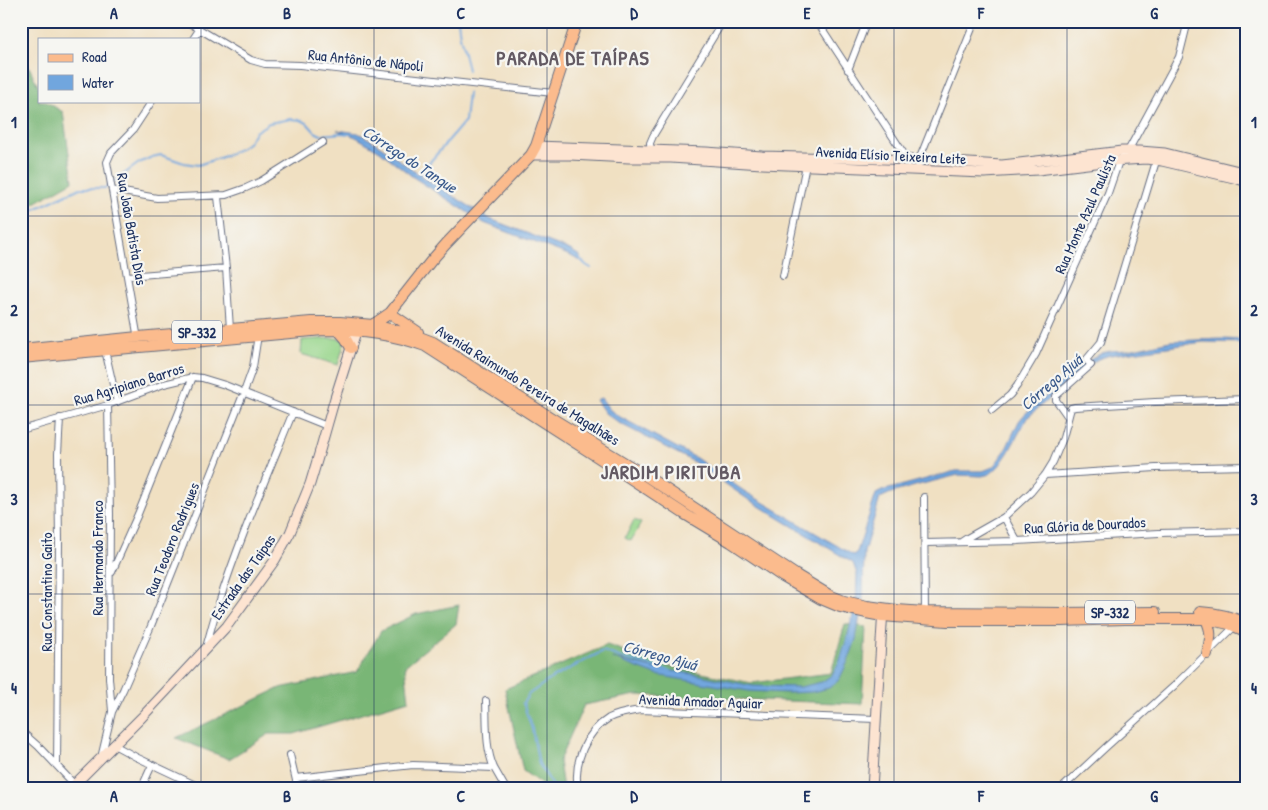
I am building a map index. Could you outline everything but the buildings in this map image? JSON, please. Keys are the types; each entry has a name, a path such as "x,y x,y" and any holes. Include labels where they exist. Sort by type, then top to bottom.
{"main road":[{"path":"356,332 373,325 390,314 431,261 531,156 536,146 577,21"},
{"name":"Avenida Elísio Teixeira Leite","path":"536,146 762,160 908,165"},
{"name":"Avenida Elísio Teixeira Leite","path":"762,160 806,165 1002,165 1128,151 1247,173"},
{"name":"Avenida Elísio Teixeira Leite","path":"531,156 651,154"},
{"name":"Avenida Elísio Teixeira Leite","path":"918,165 968,173 1006,172 1136,160 1158,156 1247,182"},
{"path":"390,314 433,342"},
{"name":"Avenida Raimundo Pereira de Magalhães","path":"21,358 104,350 139,342 172,344 321,322 373,325 412,334 433,342 643,474 818,589 852,607"},
{"path":"172,344 187,338 226,333 230,329"},
{"name":"Avenida Raimundo Pereira de Magalhães","path":"21,349 139,342 230,329 258,332 323,330 391,336 425,346 683,514 783,577 829,603 882,612 1002,622 1206,619 1229,624 1241,623"},
{"path":"339,331 351,348"},
{"name":"Estrada das Taipas","path":"73,787 227,626 275,560 290,533 310,484 356,332"},
{"path":"872,789 882,612"},
{"name":"Avenida Raimundo Pereira de Magalhães","path":"925,616 1200,612 1222,614 1241,623 1247,632"},
{"path":"1206,619 1211,636 1207,654"}],"street":[{"name":"Rua Antônio de Nápoli","path":"186,21 244,56 265,64 300,65 553,93"},
{"path":"651,154 650,143 656,131 723,21"},
{"path":"817,21 908,165"},
{"path":"848,70 867,21"},
{"path":"918,165 975,21"},
{"name":"Rua Monte Azul Paulista","path":"992,410 1010,395 1017,386 1042,342 1108,193 1119,161 1128,151 1175,65 1182,47 1188,21"},
{"path":"194,38 199,30"},
{"name":"Rua João Batista Dias","path":"139,342 108,162 111,153 129,134 151,102"},
{"path":"112,188 157,198 218,196 235,193 323,142"},
{"path":"1069,414 1056,400 1056,396 1091,365 1086,360 1100,342 1158,156"},
{"path":"783,276 806,165"},
{"path":"218,196 230,329"},
{"path":"128,276 226,268"},
{"name":"Rua Teodoro Rodrigues","path":"100,759 112,712 124,690 151,626 244,392 253,367 258,332"},
{"path":"104,350 117,402"},
{"path":"111,574 138,514 193,377"},
{"name":"Rua Agripiano Barros","path":"21,430 108,405 164,384 193,377 209,380 244,392 327,426"},
{"path":"961,542 1004,517 1031,492 1045,475 1058,450 1072,408 1247,399"},
{"name":"Rua Hermando Franco","path":"108,405 111,574 109,678 112,712"},
{"path":"206,648 217,608 238,550 293,412"},
{"name":"Rua Constantino Gaito","path":"57,766 58,454 60,418"},
{"path":"1045,475 1156,468 1247,466"},
{"path":"924,497 925,616"},
{"path":"1004,517 1017,541"},
{"name":"Rua Glória de Dourados","path":"925,543 1247,531"},
{"path":"1061,789 1241,623"},
{"path":"486,701 489,748 494,768 506,789"},
{"name":"Avenida Amador Aguiar","path":"578,789 576,781 578,763 585,743 600,724 624,712 640,710 876,720"},
{"path":"23,735 38,746 73,787"},
{"path":"114,745 204,789"},
{"path":"290,756 298,789"},
{"path":"142,789 152,764"},
{"path":"296,778 413,765 494,768"}],"green space":[{"path":"21,50 38,86 38,102 47,102 63,112 73,181 21,211"},
{"path":"334,338 344,340 338,365 301,354 302,340"},
{"path":"634,520 641,523 631,541 625,538"},
{"path":"459,605 456,624 405,666 409,700 294,734 269,734 229,759 176,738 280,688 357,672 381,631 416,614"},
{"path":"845,624 866,627 862,704 636,695 584,705 559,761 563,789 548,789 523,771 505,689 607,645 667,666 752,683 831,673"}],"water":[{"path":"337,130 358,133 386,150 421,176 490,219 570,250 580,256 580,260 484,223 413,177 380,151 356,137"},
{"path":"1247,340 1247,343 1203,342 1110,355 1098,359 1085,367 1027,418 1008,453 999,466 990,474 982,476 958,475 891,493 880,498 864,552 863,597 856,639 839,680 829,688 812,692 788,693 749,691 656,675 612,658 653,668 753,686 800,687 822,682 833,674 840,660 856,604 857,574 853,563 746,498 694,462 617,422 605,413 596,400 601,398 610,410 620,417 696,458 744,491 853,555 857,552 876,494 956,471 983,471 993,467 1005,451 1019,421 1079,366 1102,353 1111,351 1129,350 1170,341"}],"waterway":[{"path":"458,21 468,70"},
{"path":"418,176 465,121 468,93"},
{"name":"Córrego do Tanque","path":"26,213 80,188 105,188 139,163 152,157 161,155 184,163 198,165 225,156 241,148 249,142 255,132 269,123 291,119 301,120 321,135 350,134"},
{"name":"Córrego do Tanque","path":"579,258 591,268"},
{"name":"Córrego Ajuá","path":"555,789 539,764 532,729 523,703 529,694 552,678 603,651 671,671"}],"district":[{"name":"PARADA DE TAÍPAS","path":"573,57"},
{"name":"JARDIM PIRITUBA","path":"671,471"}]}
